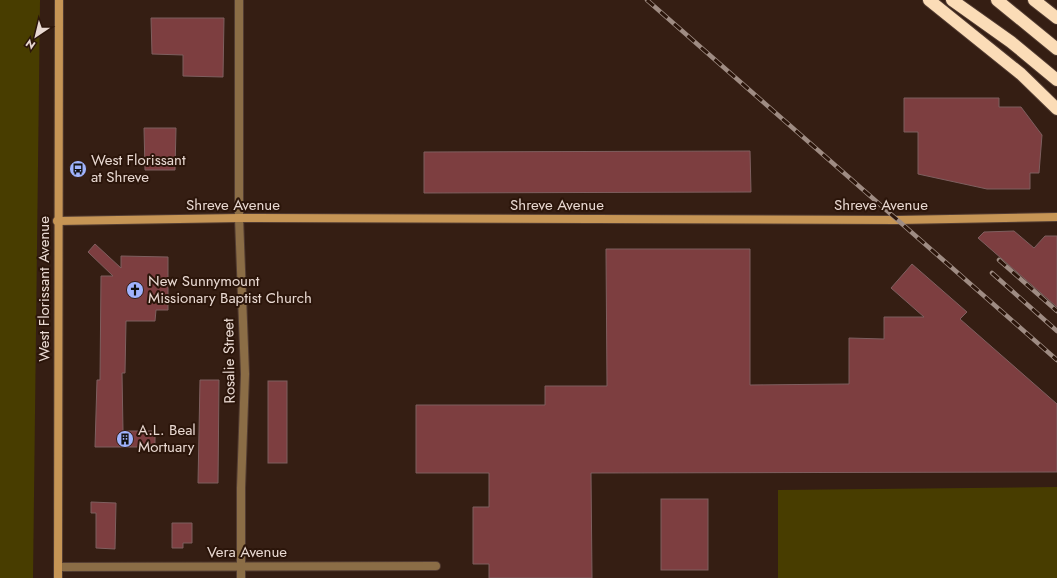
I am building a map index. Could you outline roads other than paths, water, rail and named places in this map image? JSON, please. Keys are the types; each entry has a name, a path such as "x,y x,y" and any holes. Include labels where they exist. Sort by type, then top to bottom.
{"highway":[{"path":"929,0 1021,74 1057,109"},
{"path":"952,0 1011,42 1057,80"},
{"path":"997,0 1057,49"},
{"path":"1034,0 1057,18"}],"street":[{"name":"West Florissant Avenue","path":"58,578 57,220 59,0"},
{"name":"Rosalie Street","path":"239,0 239,218 245,374 241,488 241,578"},
{"name":"Shreve Avenue","path":"57,220 239,218 898,220 1057,217"},
{"name":"Vera Avenue","path":"58,567 436,566"}],"railway":[{"path":"647,0 1057,360"},
{"path":"999,260 1057,311"},
{"path":"992,273 1057,331"}],"place":[{"name":"West Florissant at Shreve","path":"78,169"},
{"name":"New Sunnymount Missionary Baptist Church","path":"135,290"},
{"name":"A.L. Beal Mortuary","path":"125,439"}]}
